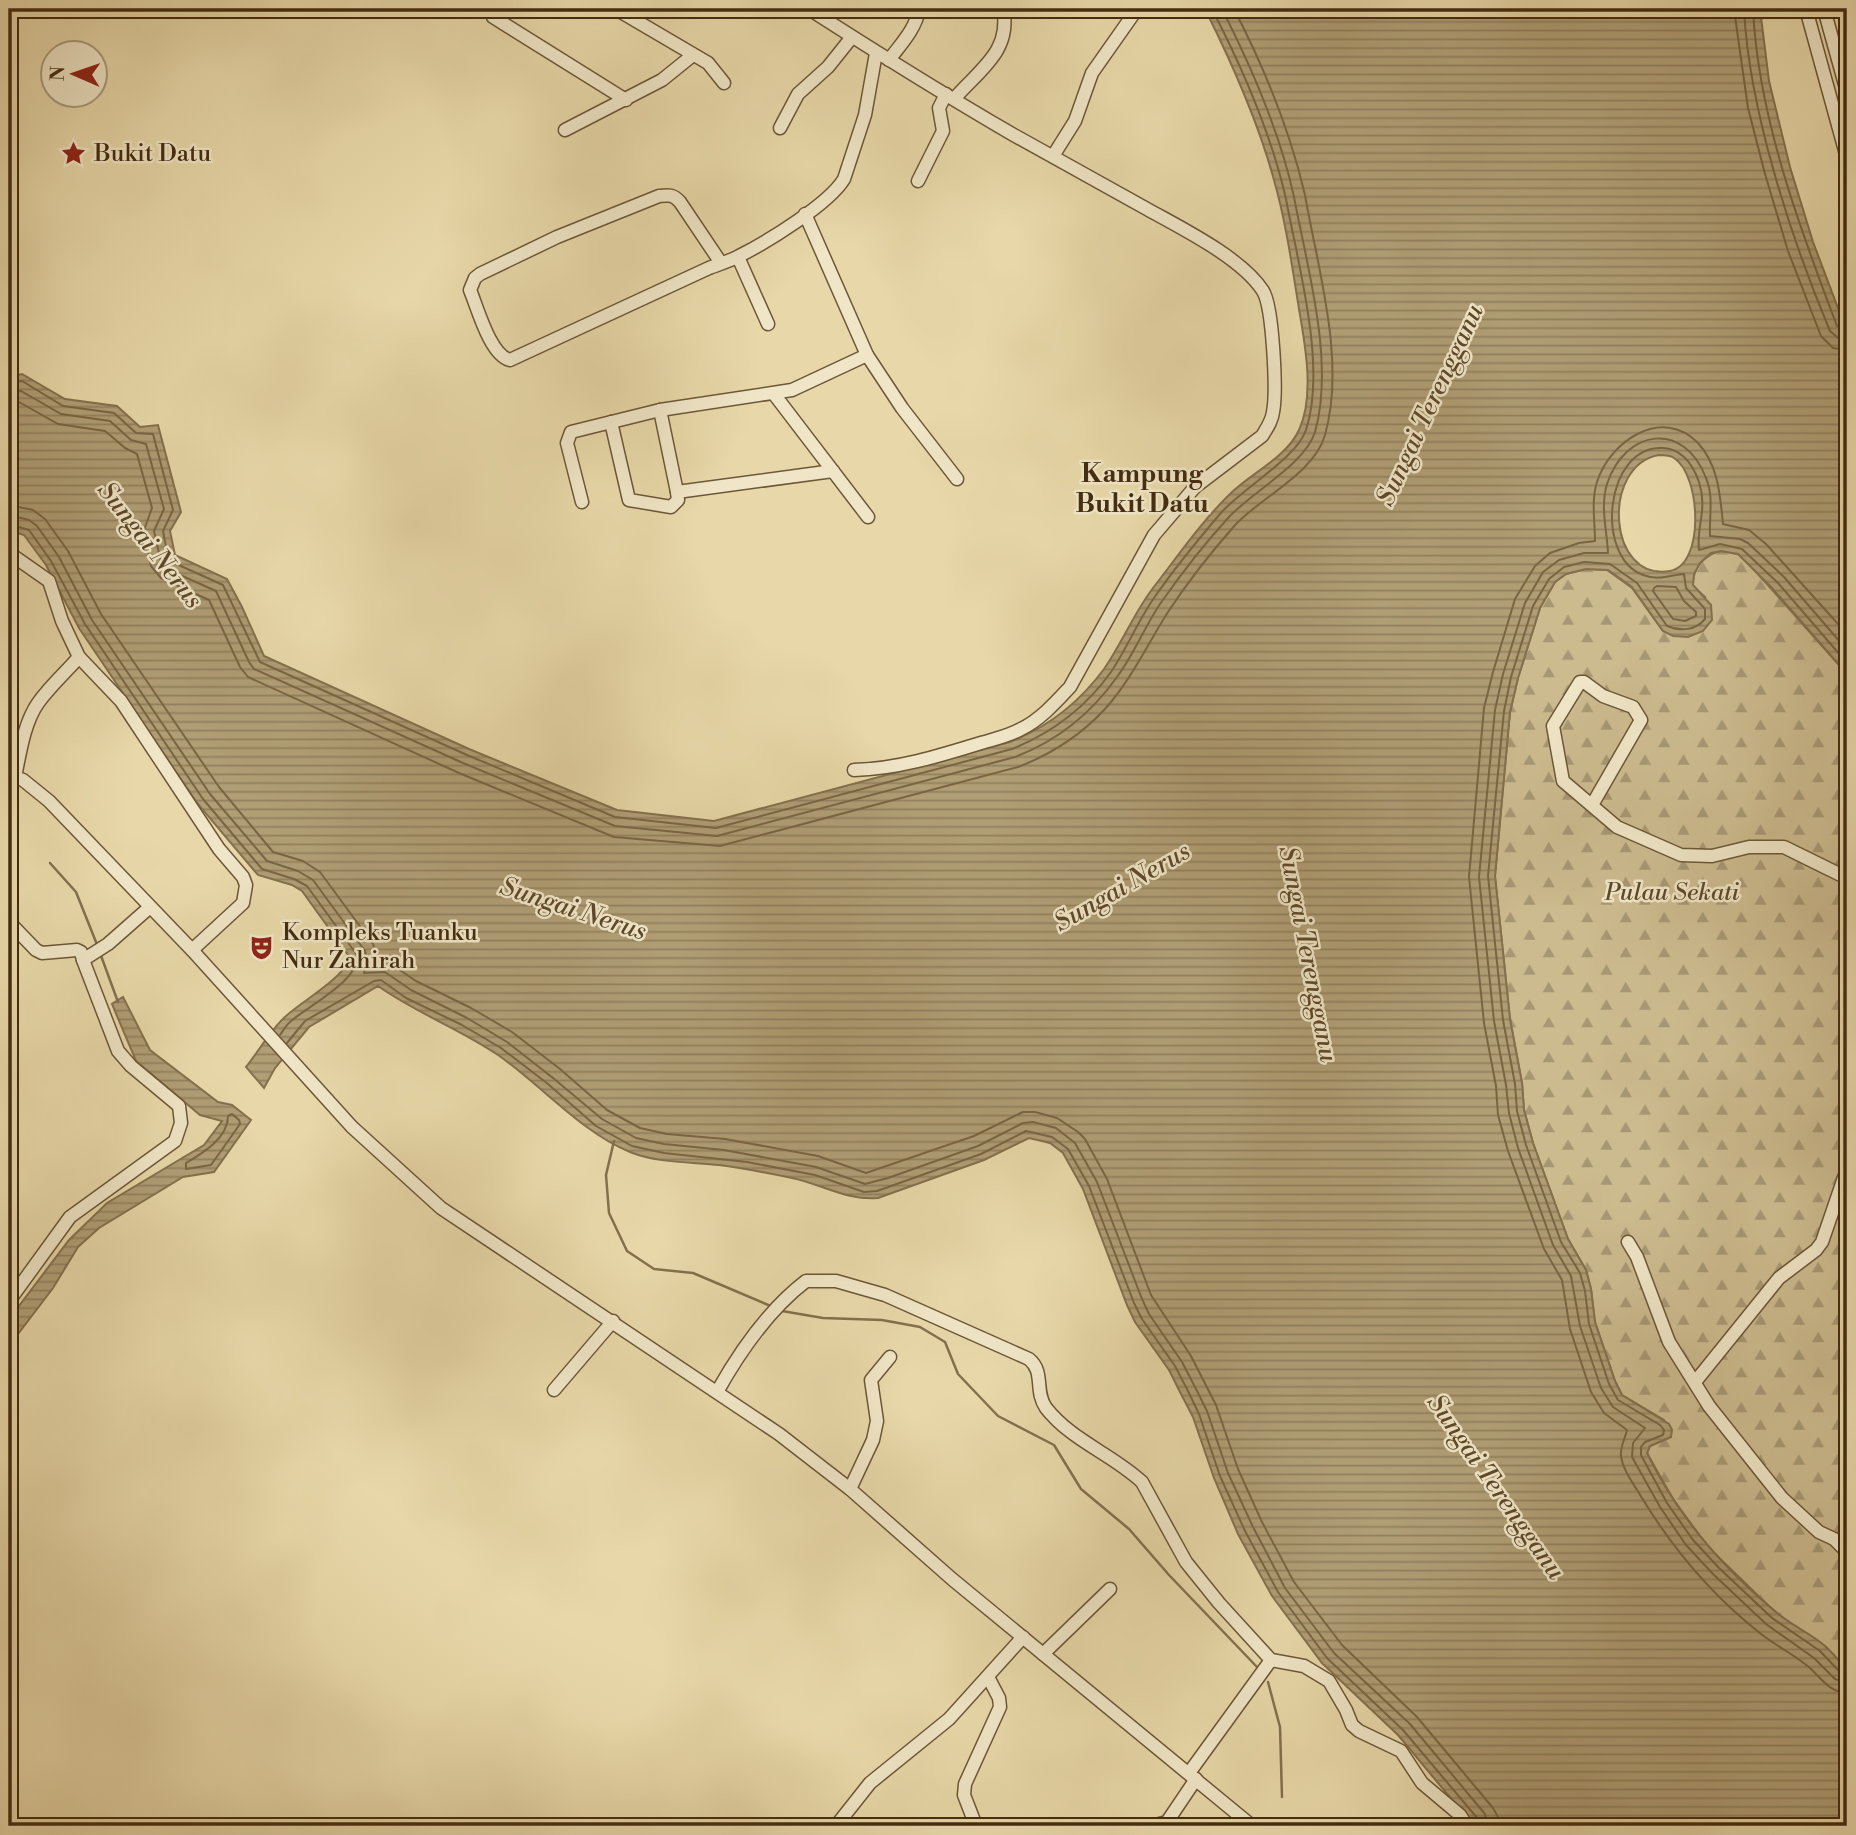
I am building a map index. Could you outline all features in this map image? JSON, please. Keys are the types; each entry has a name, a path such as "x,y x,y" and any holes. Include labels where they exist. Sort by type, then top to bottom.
{"street":[{"path":"505,9 493,17 626,100"},
{"path":"616,9 711,66 724,83"},
{"path":"809,9 876,53 1196,237 1236,264 1265,293 1270,311 1275,392 1269,427 1262,436 1195,487 1154,535 1070,687 1056,703 1023,728 1009,734 927,759 854,770"},
{"path":"889,60 912,28 919,9"},
{"path":"918,181 943,131 939,108 1000,48 1006,29 1003,9"},
{"path":"1053,156 1075,121 1092,73 1137,9"},
{"path":"1806,9 1847,158"},
{"path":"1824,9 1847,92"},
{"path":"779,128 799,94 828,67 852,37"},
{"path":"721,263 680,202 669,195 535,247 480,274 471,284 470,290 494,349 502,358 510,360 738,257 832,195 844,179 865,115 876,53"},
{"path":"565,130 674,73 693,55"},
{"path":"805,214 867,355 902,408 957,479"},
{"path":"738,257 768,324"},
{"path":"582,502 567,443 571,432 660,410 774,394 810,383 867,355"},
{"path":"774,394 868,517"},
{"path":"611,422 629,500 671,506 678,500 660,410"},
{"path":"677,492 833,471"},
{"path":"9,553 49,580 62,621 79,657 121,701 211,838 243,877 246,886 243,903 191,950"},
{"path":"79,657 33,712 12,776 23,780 50,801 191,950 352,1127 441,1208 779,1434 850,1489 952,1579 1252,1826"},
{"path":"1592,805 1641,720 1633,707 1603,696 1580,682 1553,726 1563,781 1617,827 1681,855 1712,856 1749,847 1784,847 1847,878"},
{"path":"87,958 108,944 150,907"},
{"path":"9,922 36,950 48,954 77,950 87,958 118,1052 180,1106 181,1115 180,1131 175,1141 70,1217 9,1301"},
{"path":"1695,1382 1779,1278 1816,1250 1822,1242 1847,1169"},
{"path":"1628,1242 1669,1342 1709,1406 1782,1498 1819,1532 1835,1539 1847,1552"},
{"path":"717,1392 732,1365 770,1315 806,1280 840,1281 885,1295 1029,1359 1036,1364 1039,1371 1039,1394 1045,1406 1061,1424 1142,1482 1186,1562 1271,1660 1304,1666 1329,1681 1352,1725 1401,1751 1422,1783 1460,1815 1467,1826"},
{"path":"554,1390 613,1321"},
{"path":"850,1489 873,1440 877,1421 871,1380 890,1357"},
{"path":"1043,1654 1110,1589"},
{"path":"836,1826 870,1783 949,1719 1023,1637"},
{"path":"1152,1826 1167,1822 1193,1776 1271,1660"},
{"path":"976,1826 964,1795 965,1783 1000,1707 999,1698 988,1677"}],"green space":[{"name":"Pulau Sekati","path":"1721,551 1738,554 1749,564 1847,674 1847,1670 1824,1646 1776,1613 1708,1547 1673,1499 1647,1453 1650,1446 1671,1437 1664,1420 1622,1395 1615,1381 1595,1322 1586,1270 1568,1239 1533,1143 1524,1110 1522,1083 1510,1019 1495,876 1510,712 1540,608 1555,582 1566,574 1586,569 1607,570 1632,588 1663,631 1705,597 1693,586 1695,573 1704,559"}],"water":[{"path":"1205,9 1760,9 1769,81 1790,167 1813,242 1847,332 1847,674 1772,588 1738,554 1721,551 1711,553 1700,563 1694,574 1693,585 1711,605 1712,620 1703,631 1688,637 1673,636 1663,631 1632,587 1608,570 1586,569 1566,574 1555,582 1540,608 1510,712 1495,876 1510,1019 1522,1083 1524,1110 1533,1143 1568,1239 1586,1270 1595,1322 1615,1381 1622,1395 1669,1424 1671,1437 1650,1446 1647,1453 1672,1498 1703,1539 1756,1595 1782,1617 1825,1646 1847,1670 1847,1826 1474,1826 1398,1735 1322,1663 1272,1596 1238,1534 1214,1478 1193,1417 1169,1370 1135,1322 1127,1305 1083,1189 1063,1153 1050,1143 1029,1138 984,1160 878,1198 856,1197 803,1181 746,1169 651,1158 612,1144 578,1121 498,1055 378,986 309,1027 275,1068 264,1088 246,1067 281,1021 329,983 351,959 302,891 292,885 258,875 197,803 79,628 46,565 24,535 9,530 9,377 22,374 65,399 117,406 140,427 158,425 181,512 170,531 175,555 227,579 264,656 469,749 617,810 714,821 1010,742 1050,721 1084,693 1104,669 1146,598 1209,516 1238,486 1286,449 1299,430 1304,416 1308,386 1306,354 1282,212 1260,136","holes":["1659,455 1672,457 1683,467 1694,500 1694,537 1689,553 1681,565 1670,571 1649,570 1634,559 1624,542 1619,521 1620,499 1627,479 1640,463"]},
{"path":"123,997 150,1050 218,1102 232,1105 251,1120 214,1172 183,1177 99,1228 78,1247 53,1288 18,1334 9,1326 9,1319 69,1240 107,1203 204,1145 222,1121 200,1115 136,1061 112,1004"}],"waterway":[{"path":"50,863 76,892 98,947"},
{"path":"100,953 118,1002"},
{"path":"614,1141 606,1175 609,1213 627,1251 654,1269 693,1273 773,1307"},
{"path":"782,1311 823,1318 882,1320 920,1327 945,1342 958,1374 998,1416 1054,1445 1081,1489 1129,1529 1257,1667"},
{"path":"1268,1682 1280,1727 1282,1797"}],"place":[{"name":"Bukit Datu","path":"74,154"},
{"name":"Kompleks Tuanku Nur Zahirah","path":"262,947"}],"district":[{"name":"Kampung Bukit Datu","path":"1142,489"}],"water label":[{"name":"Sungai Terengganu","path":"1430,405"},
{"name":"Sungai Nerus","path":"150,545"},
{"name":"Sungai Nerus","path":"1122,887"},
{"name":"Sungai Nerus","path":"573,909"},
{"name":"Sungai Terengganu","path":"1308,954"},
{"name":"Sungai Terengganu","path":"1496,1487"}]}
